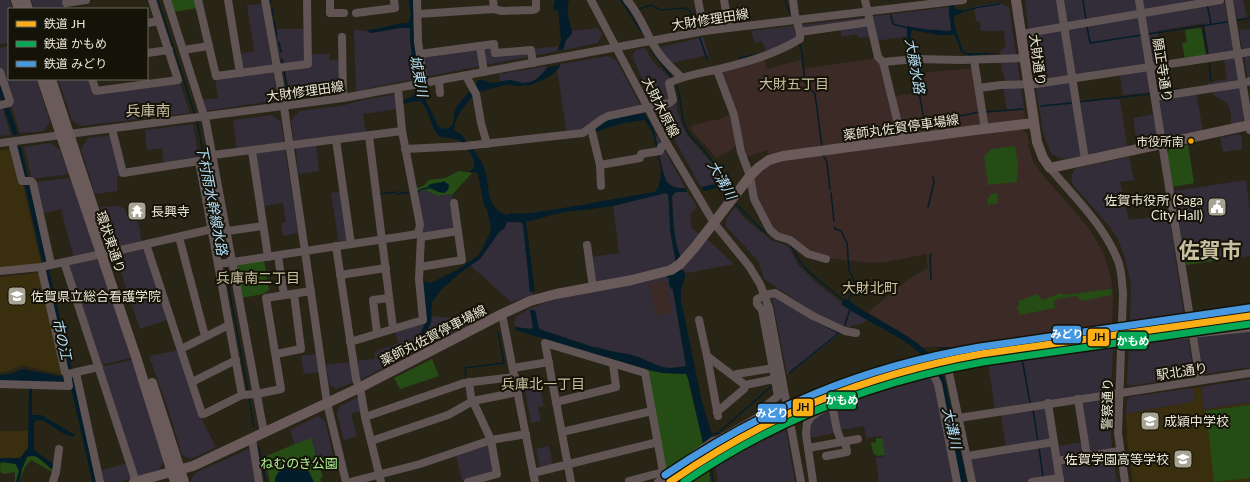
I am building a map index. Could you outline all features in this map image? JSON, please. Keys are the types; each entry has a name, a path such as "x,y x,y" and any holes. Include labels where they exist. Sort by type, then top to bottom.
{"main road":[{"name":"大財通り","path":"1016,0 1034,123"},
{"name":"環状東通り","path":"42,80 65,135 105,253 176,475 184,482"},
{"name":"環状東通り","path":"51,80 65,135"},
{"name":"薬師丸佐賀停車場線","path":"135,482 176,475 359,388 502,314 538,299 632,280 671,270 685,259 750,176 769,160 783,156 1034,123"},
{"path":"1034,123 1037,142 1043,158 1050,168 1250,125"}],"street":[{"path":"67,4 86,0"},
{"path":"92,80 96,91 178,80 152,0"},
{"path":"167,0 183,50 199,117 213,155 227,231 230,262 263,433"},
{"path":"198,0 216,76 308,64 307,0"},
{"path":"228,0 240,73"},
{"path":"265,0 284,106 327,403 346,482"},
{"path":"330,0 330,13 344,13"},
{"path":"356,13 395,8 394,0"},
{"path":"417,0 417,30 424,83 616,47"},
{"path":"493,0 494,9"},
{"path":"418,14 494,9 502,11 533,10 536,9 536,0"},
{"name":"大財木原線","path":"591,0 649,108 666,144 714,223 750,266 765,295 769,308 801,482"},
{"path":"627,0 633,6 642,21 658,52 681,77"},
{"path":"698,0 704,31"},
{"path":"724,0 729,27"},
{"path":"405,149 468,146 583,133 608,116 669,103 673,100 669,83 681,77 717,70 775,53 800,39 800,32 793,0"},
{"path":"865,0 878,57 883,62 902,140"},
{"name":"大財修理田線","path":"616,47 729,27 963,0"},
{"path":"1060,0 1085,160"},
{"name":"願正寺通り","path":"1139,0 1200,380"},
{"path":"1021,34 1220,0"},
{"path":"1229,0 1239,54 1247,81 1250,130"},
{"path":"148,23 159,21"},
{"path":"800,32 870,22"},
{"path":"342,37 344,98"},
{"path":"420,54 494,44 495,53 531,50 533,63"},
{"path":"183,50 209,46"},
{"path":"480,46 484,72"},
{"path":"148,53 169,50"},
{"path":"978,88 1072,79 1250,52"},
{"path":"883,62 913,59 974,60 1025,58"},
{"path":"974,60 984,129"},
{"path":"717,70 734,115 741,152 750,176 754,199 770,230 777,236 790,240 808,254 826,259"},
{"path":"0,72 10,101 4,105"},
{"path":"466,76 476,94 481,123 487,144"},
{"path":"439,81 440,93"},
{"path":"1155,97 1240,84 1247,81"},
{"name":"大財修理田線","path":"0,143 344,98 424,83"},
{"path":"350,342 423,320 419,279 420,225 402,131 398,88"},
{"path":"591,128 600,165 601,186"},
{"path":"112,129 123,173 199,161 242,394"},
{"path":"213,155 402,131"},
{"path":"369,136 393,328"},
{"path":"336,140 351,244"},
{"path":"12,142 22,181 33,183 65,372 71,373 99,367"},
{"path":"600,165 640,158 641,154 660,151 661,147 666,144"},
{"path":"252,151 268,257"},
{"path":"1050,168 1101,228 1118,261 1122,279 1123,294 1122,326 1190,317"},
{"path":"420,267 462,260 454,203"},
{"path":"227,231 263,226"},
{"path":"0,271 46,266 212,229"},
{"path":"219,264 381,239 458,231"},
{"path":"179,237 205,336"},
{"path":"146,244 202,414 242,394 255,394 281,389 266,298 311,291"},
{"path":"587,245 593,288"},
{"path":"336,246 356,378 361,393 365,417 380,478"},
{"path":"278,256 284,294"},
{"path":"64,262 135,482"},
{"path":"340,275 386,268"},
{"path":"628,482 662,477 713,441 718,440 762,415 762,409 778,396 762,310 757,304 757,299 765,295 775,293 813,316 845,331 856,333"},
{"path":"276,354 301,349 294,294"},
{"path":"377,333 373,300 389,298"},
{"path":"502,314 535,482"},
{"path":"699,320 717,414 744,389 745,384"},
{"path":"181,349 229,325"},
{"name":"警察通り","path":"1122,326 1118,392 1118,433 1124,482"},
{"path":"813,482 806,428 811,417 832,405 859,393 896,381 987,360 1121,341 1250,328"},
{"path":"571,482 545,343 645,373 658,442 662,477"},
{"path":"707,356 745,384 774,379"},
{"path":"192,382 236,360"},
{"path":"365,417 469,382 514,372 549,362"},
{"path":"556,402 616,387 613,364"},
{"path":"736,374 772,368"},
{"path":"948,368 951,419 948,439 957,482"},
{"path":"932,372 967,456 972,482"},
{"path":"0,384 69,386 71,373"},
{"path":"71,373 100,482"},
{"name":"駅北通り","path":"951,419 1078,398 1250,373"},
{"path":"468,482 496,474 491,440 472,401 469,382"},
{"path":"371,441 448,415 472,401 518,392"},
{"path":"1078,398 1087,456"},
{"path":"1032,482 1060,480 1048,403"},
{"path":"826,456 847,452 843,441 836,430 832,405"},
{"path":"562,432 652,411"},
{"path":"350,482 380,478 491,440 526,434"},
{"path":"252,438 259,482"},
{"path":"808,448 858,439"},
{"path":"533,473 658,442"},
{"path":"967,456 1054,442"},
{"path":"52,482 56,472 59,449"},
{"path":"1057,461 1119,451"}],"shaded area":[{"path":"0,0 10,0 13,8 8,8 8,43 0,44"},
{"path":"31,0 64,0 67,8 34,8"},
{"path":"1026,0 1137,0 1146,64 1073,75 1062,25 1069,73 1068,76 1036,81 1025,3"},
{"path":"1141,0 1208,0 1143,11"},
{"path":"1233,0 1243,0 1247,18 1237,19"},
{"path":"1224,1 1233,49 1232,52 1209,55 1204,23 1157,31 1163,62 1154,63 1152,61 1143,15"},
{"path":"1000,3 1009,7 1024,108 1007,110 1003,86 1005,85 1004,73 1002,73 1000,51 1006,46 1004,31 981,31 979,21 976,21 974,6"},
{"path":"262,4 272,66 242,71 239,54 254,51 247,5"},
{"path":"950,7 953,32 945,33 909,27 908,36 876,41 874,36 858,38 857,34 842,37 839,25 798,37 767,53 762,41 755,43 751,31"},
{"path":"400,28 410,28 414,79 356,91 354,30 367,31 371,33"},
{"path":"598,28 602,34 598,43 563,50 566,40 572,34 572,31"},
{"path":"275,29 306,29 307,63 282,66"},
{"path":"1250,29 1250,49 1245,50 1242,47 1239,30"},
{"path":"703,37 709,55 667,64 654,49"},
{"path":"8,46 8,80 36,80 50,121 44,131 20,133 11,105 13,104 0,67 0,48"},
{"path":"492,46 494,54 558,46 557,51 425,77 422,55"},
{"path":"645,48 654,63 669,77 676,98 677,112 683,127 688,136 714,166 722,181 721,183 701,187 647,90 632,56 636,50"},
{"path":"310,54 330,54 329,60 341,60 342,93 296,99 289,93 285,69 310,66"},
{"path":"1250,55 1250,79 1248,80 1244,56"},
{"path":"608,56 616,60 641,106 582,132 567,133 557,70 561,64"},
{"path":"764,57 767,69 801,60 802,69 877,58 883,65 891,97 921,92 917,73 976,68 981,112 1024,108 1025,117 1021,121 769,157 767,150 744,158 741,141 728,152 716,158 693,133 690,126 718,120 734,113 721,73 723,70"},
{"path":"1235,58 1238,82 1208,87 1208,83 1227,79 1224,59"},
{"path":"548,66 543,74 531,82 523,83 510,80 500,81 499,74"},
{"path":"273,70 276,93 270,101 207,111 204,110 201,100 218,98 215,78"},
{"path":"1148,70 1152,92 1123,95 1120,75"},
{"path":"58,80 90,80 95,93 180,83 190,113 81,126 72,120"},
{"path":"1071,82 1074,103 1108,99 1120,100 1127,146 1067,159 1061,159 1052,154 1043,132 1036,88"},
{"path":"1239,86 1244,118 1241,123 1231,126 1231,115 1228,104 1213,95 1212,90"},
{"path":"1196,92 1203,131 1165,138 1158,98"},
{"path":"397,94 398,109 363,114 366,134 294,141 291,121 299,111 341,106 362,100"},
{"path":"0,107 2,107 11,135 0,136"},
{"path":"1155,114 1158,140 1137,144 1133,118"},
{"path":"272,115 281,122 284,143 237,150 233,120"},
{"path":"193,124 199,159 164,165 162,148 147,150 145,130"},
{"path":"1020,128 1027,134 1029,142 1028,145 1033,161 1041,173 1088,227 1103,252 1111,278 1113,294 1112,328 967,347 922,347 868,312 909,279 928,268 926,254 886,262 871,263 830,258 809,252 776,234 756,200 752,180 772,162"},
{"path":"1238,134 1242,137 1242,149 1223,152 1220,138"},
{"path":"111,135 121,176 117,177 117,191 95,194 81,149 88,138"},
{"path":"655,135 658,137 685,188 675,188 667,182 664,176"},
{"path":"50,143 60,150 69,174 32,179 24,147"},
{"path":"316,144 319,171 298,174 297,147"},
{"path":"285,149 298,233 283,236 281,223 286,222 283,203 262,206 254,152"},
{"path":"0,150 12,150 21,184 23,185 41,263 0,269"},
{"path":"1129,157 1134,180 1120,182 1129,220 1169,215 1184,315 1132,322 1130,321 1131,284 1125,258 1118,239 1110,227 1072,183 1072,174 1076,168"},
{"path":"70,178 95,250 93,253 74,258 61,209 42,214 35,182"},
{"path":"1246,180 1250,214 1250,256 1186,265 1174,191"},
{"path":"425,190 438,196 449,194 451,196 454,201 455,230 422,235 415,193"},
{"path":"342,191 350,242 339,244 331,193"},
{"path":"676,192 687,192 697,207 690,214 692,228 700,235 681,258 676,246 674,227 672,197"},
{"path":"666,193 668,195 672,244 676,263 664,269 595,285 591,257 619,253 613,206"},
{"path":"120,206 125,209 129,221 138,221 142,243 116,249 113,247 100,207"},
{"path":"735,207 745,219 771,240 788,246 799,266 819,285 850,309 868,319 863,323 849,327 841,325 815,313 764,279 758,261 726,226 726,219"},
{"path":"507,222 523,223 530,291 534,295 511,302 470,265 480,259 500,231 504,229"},
{"path":"705,240 708,240 734,264 687,273 680,268"},
{"path":"143,248 169,319 140,329 115,255"},
{"path":"98,259 131,358 100,365 67,265"},
{"path":"39,273 63,375 22,365 6,372 0,372 0,277"},
{"path":"667,276 669,277 673,290 686,366 669,368 660,367 635,356 593,347 539,329 535,310 530,310 533,327 531,329 515,327 514,325 516,317 529,309 549,301"},
{"path":"666,281 672,313 656,316 649,284"},
{"path":"774,296 813,320 840,334 787,375 772,297"},
{"path":"432,316 452,318 472,323 422,349 422,341 431,322"},
{"path":"426,321 419,337 417,349 358,381 355,361 375,359 375,353 377,353 377,351 399,343 394,331"},
{"path":"1250,329 1250,367 1205,374 1203,372 1197,337"},
{"path":"1188,338 1194,374 1192,376 1130,386 1127,383 1129,343"},
{"path":"1111,345 1113,348 1111,391 995,409 988,363"},
{"path":"179,350 201,418 216,447 191,459 182,455 169,412 149,356"},
{"path":"316,354 319,372 304,374 301,356"},
{"path":"132,360 164,461 159,470 136,477 101,367"},
{"path":"351,362 354,382 336,389 329,384 326,365"},
{"path":"926,375 932,377 936,387 953,482 879,482 876,458 883,457 881,436 866,438 864,426 840,430 839,432 809,438 809,426 813,421 819,415 845,401"},
{"path":"1250,379 1250,402 1204,410 1201,387"},
{"path":"539,383 544,406 538,407 541,421 531,423 524,385"},
{"path":"1201,387 1204,410 1250,402 1250,482 1133,482 1127,440 1126,414 1191,402 1195,399 1193,388"},
{"path":"1193,388 1195,399 1191,402 1126,414 1127,400 1129,397"},
{"path":"360,396 362,411 351,414 357,436 344,440 337,413 340,406"},
{"path":"1110,397 1111,438 1117,482 974,482 969,454 1006,448 1001,414 1051,407 1057,446 1084,442 1078,402"},
{"path":"318,416 325,421 333,455 318,458 311,439 295,444 290,430"},
{"path":"785,425 795,482 718,482 715,463"},
{"path":"0,431 28,431 28,448 20,458 0,458"},
{"path":"486,444 489,445 494,471 492,474 462,481 456,454"},
{"path":"549,446 553,466 540,469 536,449"},
{"path":"251,448 258,482 190,482 195,473"},
{"path":"128,463 133,478 121,482 102,482 99,471"}],"green space":[{"path":"169,0 196,0 198,8 173,12"},
{"path":"1201,28 1206,55 1185,59 1182,43 1187,42 1185,30"},
{"path":"1188,145 1194,183 1173,187 1167,153 1170,149"},
{"path":"1015,146 1018,166 1017,182 988,185 984,157 991,149"},
{"path":"459,171 472,173 451,196 449,194 438,196 425,190 415,193 413,189 423,186 429,180 445,178"},
{"path":"997,193 998,203 988,205 987,200 991,194"},
{"path":"1220,255 1220,260 1186,265 1185,260 1201,259"},
{"path":"264,260 269,290 263,294 241,298 236,264"},
{"path":"1111,289 1112,295 1082,301 1076,296 1058,299 1054,301 1055,308 1020,315 1016,306 1020,305 1018,301 1038,294 1042,300 1061,293 1063,295"},
{"path":"432,359 439,376 400,389 394,378"},
{"path":"648,369 663,373 686,374 703,443 666,473 646,373"},
{"path":"1250,405 1250,478 1214,482 1206,411"},
{"name":"ねむのき公園","path":"311,438 323,477 320,479 321,482 270,482 264,457"},
{"path":"876,438 882,438 885,455 877,456 873,453 871,443 876,442"},
{"path":"32,455 36,456 51,469 55,470 54,473 31,460 25,467 19,482 27,457"},
{"path":"1,461 16,464 19,471 16,482 15,472 3,474 0,471"},
{"path":"709,467 710,482 685,482"}],"water":[{"name":"城東川","path":"409,0 414,0 420,74 419,78 414,79 410,28 400,28 371,33 367,31 396,24 408,23 411,15"},
{"path":"555,0 569,0 568,14 572,34 566,40 563,50 558,50 561,40 558,11 553,9"},
{"path":"950,0 955,0 954,9 963,10 964,12 954,16 954,23 963,51 966,53 994,54 990,54 991,58 989,54 970,56 961,52 955,35 938,35 912,30 911,46 917,73 912,75 907,26 930,30 951,30 949,14"},
{"path":"561,65 553,74 532,84 519,86 505,85 478,92 474,88 478,80 492,83 510,80 523,83 531,82 537,79 548,67"},
{"path":"427,89 426,102 438,126 444,129 451,126 456,108 461,101 471,90 475,94 456,120 454,130 461,134 468,144 464,144 455,139 439,136 433,128 427,110 421,102 417,101 402,104 402,101 413,96 416,91"},
{"path":"644,113 651,123 662,167 668,183 678,188 685,188 687,192 676,192 672,197 675,236 681,258 676,263 670,230 668,195 666,193 613,206 563,212 526,222 535,292 530,292 523,224 520,222 507,222 504,229 500,231 480,259 460,273 441,290 432,302 431,322 421,347 417,349 419,337 426,321 421,278 426,282 431,283 457,270 479,255 491,228 487,210 484,205 478,174 475,172 469,172 474,168 474,160 467,148 472,147 483,164 492,202 495,207 507,215 511,213 528,213 557,209 655,192 658,188 661,169 653,134 645,120 624,123 595,132 594,130 609,118"},
{"path":"444,181 449,185 448,190 444,193 438,192 428,186 431,184"},
{"path":"721,183 723,189 717,188 703,191 701,187"},
{"path":"680,268 685,273 681,290 681,300 702,402 713,438 708,442 703,443 686,374 652,371 515,330 515,327 531,329 533,327 530,310 535,310 539,329 593,347 632,355 659,366 678,368 686,366 673,290 671,289 669,283 669,278 667,278 667,276"},
{"path":"845,298 867,313 915,341 934,359 933,361 944,377 967,482 961,482 950,424 938,374 930,362 919,352 898,337 841,304"},
{"path":"23,369 65,377 67,383 0,381 0,375 10,374"},
{"path":"29,388 32,388 32,415 41,415 74,434 74,437 68,436 47,423 37,420 34,423 34,450 55,465 55,470 38,457 27,457 19,482 16,482 19,471 16,464 0,462 0,458 20,458 28,448"},
{"path":"286,467 304,469 309,472 314,482 275,482 275,477"}],"waterway":[{"name":"下村雨水幹線水路","path":"158,0 195,115"},
{"name":"大溝川","path":"621,0 641,31"},
{"path":"785,0 790,14"},
{"path":"1083,0 1086,20"},
{"path":"964,11 1000,4"},
{"path":"639,9 651,5 661,10 683,8 690,11 696,25"},
{"path":"1206,5 1211,24"},
{"path":"272,8 273,15"},
{"path":"891,15 893,24 908,28"},
{"path":"1238,20 1250,18"},
{"path":"274,20 277,36"},
{"path":"1148,34 1227,22"},
{"path":"1087,26 1090,43 1142,35"},
{"path":"1203,26 1208,56"},
{"path":"700,38 707,59"},
{"path":"279,42 281,52"},
{"path":"799,43 802,52 805,83 815,94 822,146"},
{"name":"大溝川","path":"650,46 654,54 673,79"},
{"path":"739,58 758,54"},
{"path":"282,59 283,64"},
{"path":"1209,61 1211,81"},
{"path":"284,72 288,91"},
{"name":"大藤水路","path":"916,73 924,121 979,112"},
{"name":"大溝川","path":"676,84 680,96 682,116 686,128 689,134 715,164 731,194"},
{"name":"市の江","path":"0,88 15,133"},
{"path":"1158,92 1179,89"},
{"path":"1078,102 1150,94"},
{"path":"1041,106 1072,103"},
{"path":"985,112 1023,109"},
{"name":"下村雨水幹線水路","path":"197,121 224,260"},
{"name":"市の江","path":"19,149 95,482"},
{"path":"823,155 827,162 830,190"},
{"path":"928,207 934,182 933,177"},
{"path":"416,193 422,189 429,188"},
{"path":"380,194 410,192"},
{"path":"831,193 834,221"},
{"name":"大溝川","path":"735,203 761,229 769,234"},
{"path":"835,227 835,229 841,231 847,243 849,270 854,280 849,301"},
{"name":"大溝川","path":"790,244 801,263 809,272 843,300"},
{"path":"931,254 931,280"},
{"name":"下村雨水幹線水路","path":"225,266 248,392"},
{"path":"845,325 850,309"},
{"path":"789,373 839,333 826,326"},
{"path":"466,379 465,368 504,363 498,332"},
{"path":"938,348 965,349 1009,344"},
{"path":"1022,358 1030,403"},
{"path":"712,434 718,433 772,386"},
{"name":"下村雨水幹線水路","path":"249,398 254,427"},
{"path":"1033,410 1038,442"},
{"name":"下村雨水幹線水路","path":"258,446 266,482"},
{"path":"1039,447 1043,477"},
{"path":"711,465 713,482"}],"rail line":[{"name":"みどり","path":"665,475 702,451 777,410 815,393 895,366 937,355 980,347 1249,308"},
{"name":"JH","path":"670,482 706,458 780,418 818,401 897,373 981,354 1250,316"},
{"name":"かもめ","path":"684,482 754,440 790,422 864,392 903,380 983,362 1250,324"}],"place":[{"name":"市役所南","path":"1191,141"},
{"name":"佐賀市役所 (Saga City Hall)","path":"1217,207"},
{"name":"長興寺","path":"137,211"},
{"name":"佐賀県立総合看護学院","path":"17,296"},
{"name":"成穎中学校","path":"1150,421"},
{"name":"佐賀学園高等学校","path":"1183,459"}],"district":[{"name":"大財五丁目","path":"794,84"},
{"name":"兵庫南","path":"148,111"},
{"name":"佐賀市","path":"1210,251"},
{"name":"兵庫南二丁目","path":"258,278"},
{"name":"大財北町","path":"870,288"},
{"name":"兵庫北一丁目","path":"543,384"}]}
